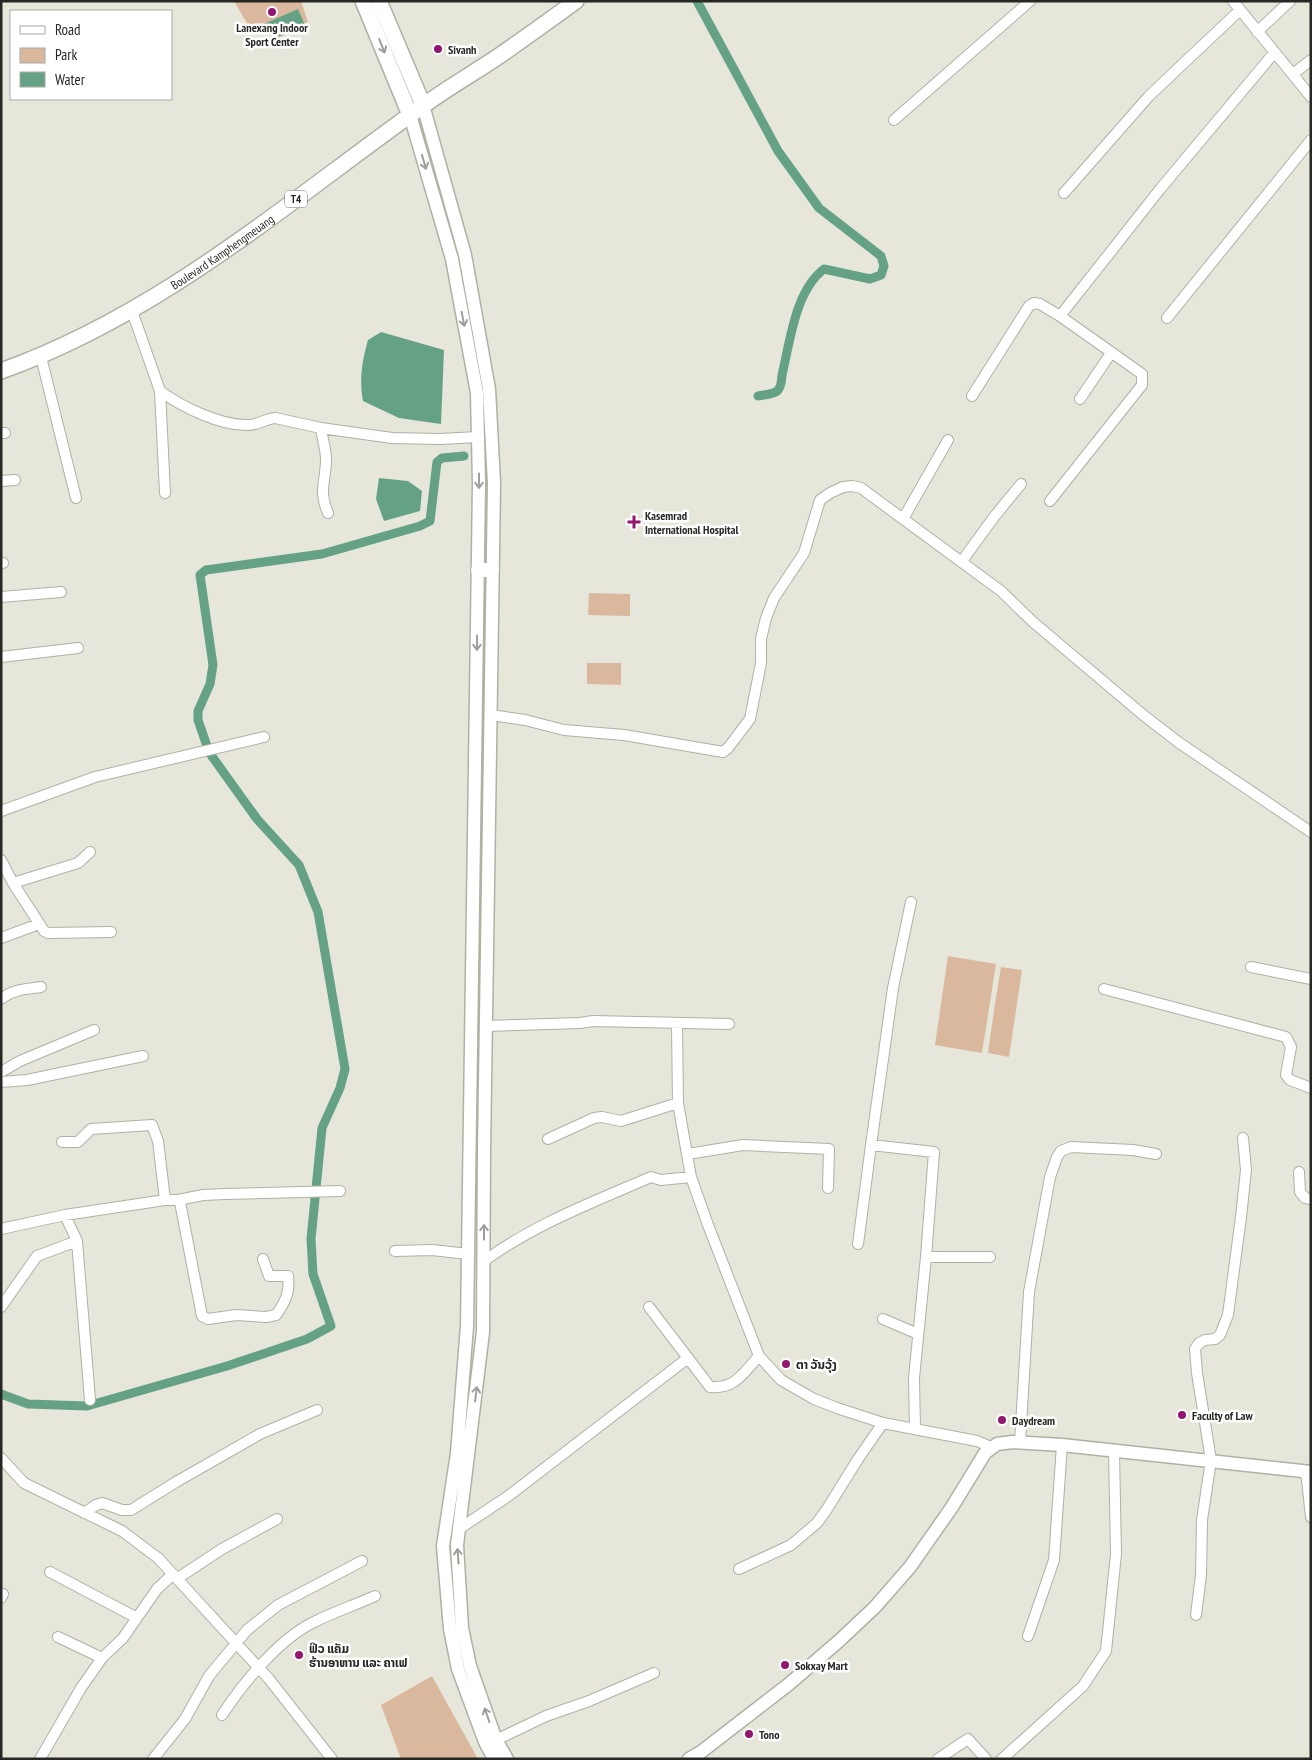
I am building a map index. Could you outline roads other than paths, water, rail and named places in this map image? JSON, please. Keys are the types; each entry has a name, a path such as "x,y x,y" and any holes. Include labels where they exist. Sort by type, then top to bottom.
{"main road":[{"path":"363,1 410,115"},
{"path":"379,1 424,105"},
{"name":"Boulevard Kamphengmeuang","path":"1,371 41,357 132,311 188,276 228,250 424,105 498,57 576,1"},
{"path":"478,570 492,570"}],"street":[{"path":"894,120 1030,1"},
{"path":"1233,1 1311,97"},
{"path":"1257,32 1290,1"},
{"path":"1064,193 1149,96 1240,10"},
{"path":"1060,316 1161,188 1274,53"},
{"path":"1292,74 1311,60"},
{"path":"424,105 465,255 489,389 494,483 483,1332 457,1545 462,1628 470,1666 496,1740 507,1759"},
{"path":"410,115 452,259 477,393 478,570 468,1326 457,1453 443,1546 450,1628 458,1668 485,1742 494,1759"},
{"path":"1167,318 1311,140"},
{"path":"972,396 1029,306 1034,303 1040,304 1060,316 1142,374 1142,385 1050,501"},
{"path":"132,311 160,391 166,492"},
{"path":"1080,399 1111,353"},
{"path":"41,357 76,498"},
{"path":"160,391 174,401 197,412 223,421 248,425 256,425 275,418 321,428 392,438 440,439 478,437"},
{"path":"321,428 326,459 322,485 324,506 328,513"},
{"path":"903,519 948,440"},
{"path":"1,481 15,480"},
{"path":"962,561 1021,484"},
{"path":"491,715 525,720 564,730 624,734 723,752 750,719 761,663 761,639 766,618 774,598 804,552 820,500 836,490 852,486 861,488 1001,591 1034,622 1142,714 1178,742 1311,832"},
{"path":"1,597 61,592"},
{"path":"1,657 78,648"},
{"path":"1,811 95,777 264,737"},
{"path":"13,884 78,863 90,852"},
{"path":"1,860 13,884 39,924 48,933 111,932"},
{"path":"858,1244 870,1145 893,988 911,902"},
{"path":"1,938 39,924"},
{"path":"1252,968 1311,979"},
{"path":"1,999 14,991 41,987"},
{"path":"1104,989 1286,1036 1290,1047 1286,1074 1290,1080 1311,1088"},
{"path":"486,1026 593,1021 729,1024"},
{"path":"677,1023 678,1103 692,1177 708,1225 759,1356 781,1380 814,1399 883,1423 977,1441 992,1447"},
{"path":"1,1072 20,1061 94,1030"},
{"path":"1,1082 27,1080 143,1056"},
{"path":"548,1139 594,1118 602,1117 620,1122 678,1103"},
{"path":"62,1142 78,1142 91,1129 152,1124 158,1141 165,1200"},
{"path":"1196,1615 1201,1575 1202,1520 1211,1460 1195,1349 1199,1343 1215,1339 1220,1335 1228,1314 1246,1170 1243,1138"},
{"path":"688,1154 743,1145 829,1149 828,1188"},
{"path":"870,1145 934,1152 914,1378 915,1428"},
{"path":"1020,1442 1029,1292 1050,1177 1057,1157 1061,1151 1071,1147 1133,1150 1156,1154"},
{"path":"1299,1172 1300,1192 1305,1198 1311,1200"},
{"path":"484,1261 520,1237 573,1210 651,1177 661,1180 692,1177"},
{"path":"1,1229 65,1215 204,1195 340,1191"},
{"path":"178,1200 180,1202 202,1316 208,1319 236,1315 266,1317 276,1315 289,1290 288,1276 269,1276 263,1259"},
{"path":"65,1215 77,1241 90,1400"},
{"path":"1,1306 37,1256 77,1241"},
{"path":"395,1251 432,1250 468,1254"},
{"path":"926,1257 990,1257"},
{"path":"649,1307 710,1387 722,1388 733,1384 759,1356"},
{"path":"883,1319 918,1334"},
{"path":"459,1529 506,1497 688,1358"},
{"path":"84,1513 102,1503 122,1510 131,1510 260,1434 317,1410"},
{"path":"739,1569 791,1545 817,1523 858,1458 883,1423"},
{"path":"689,1759 701,1752 789,1684 875,1607 910,1567 952,1507 985,1453 992,1447 1004,1442 1062,1445 1309,1471 1311,1517"},
{"path":"1028,1636 1054,1560 1062,1445"},
{"path":"1002,1759 1083,1686 1106,1651 1110,1627 1116,1554 1114,1450"},
{"path":"1,1458 24,1483 122,1531 158,1558 269,1679 331,1758"},
{"path":"40,1759 81,1688 102,1658 123,1638 157,1589 175,1576 277,1519"},
{"path":"153,1759 185,1719 209,1676 246,1630 278,1605 362,1562"},
{"path":"50,1572 137,1618"},
{"path":"222,1715 258,1668 296,1633 314,1622 375,1596"},
{"path":"58,1637 102,1658"},
{"path":"496,1740 546,1716 589,1701 654,1673"},
{"path":"938,1759 968,1738 986,1759"}],"water":[{"path":"298,9 305,25 279,36 274,32 267,31 264,24"},
{"path":"381,332 444,350 441,424 399,418 363,401 361,378 368,340"},
{"path":"379,478 408,481 422,491 420,511 384,521 376,499"}],"waterway":[{"path":"697,1 778,151 819,208 881,256 884,266 881,275 870,279 824,269 814,279 806,290 795,318 780,386 776,392 758,396"},
{"path":"207,746 198,720 198,711 210,684 213,665 200,575 206,570 322,554 420,526 430,521 437,462 442,458 464,456"},
{"path":"1,1394 28,1404 87,1406 227,1366 307,1339 331,1326 313,1274 311,1239 322,1128 340,1088 345,1069 318,912 299,865 257,819 211,755"}],"place":[{"name":"Lanexang Indoor Sport Center","path":"272,12"},
{"name":"Sivanh","path":"438,49"},
{"name":"Kasemrad International Hospital","path":"634,522"},
{"name":"ຕາ ວັນວຸ້ງ","path":"786,1364"},
{"name":"Faculty of Law","path":"1182,1415"},
{"name":"Daydream","path":"1002,1420"},
{"name":"ຟິວ ແຄັມ ຮ້ານອາຫານ ແລະ ຄາເຟ","path":"299,1655"},
{"name":"Sokxay Mart","path":"785,1665"},
{"name":"Tono","path":"749,1734"}]}
